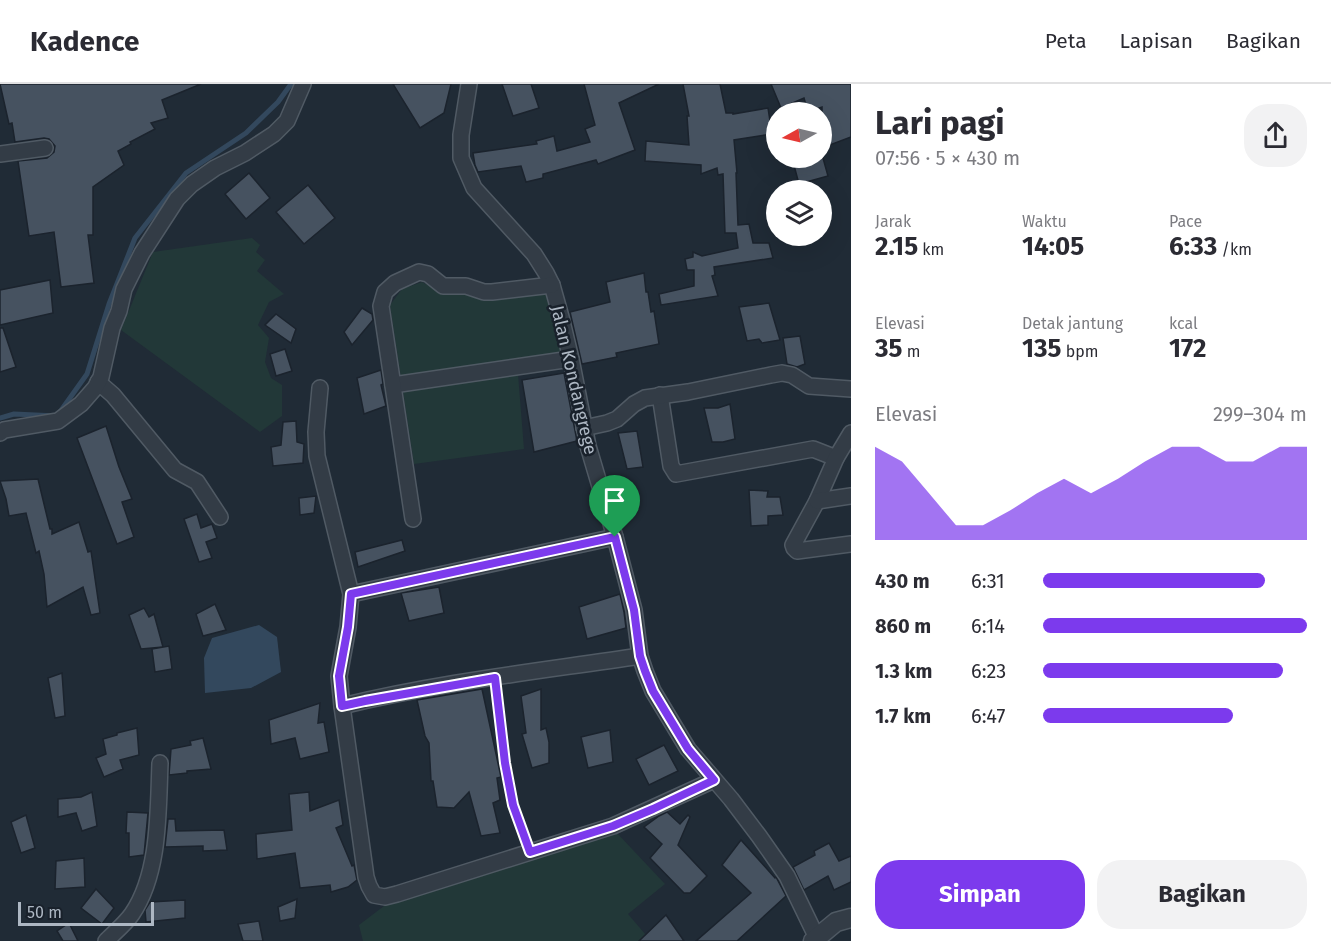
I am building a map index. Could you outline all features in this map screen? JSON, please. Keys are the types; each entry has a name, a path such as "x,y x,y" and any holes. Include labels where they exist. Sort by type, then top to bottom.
{"street":[{"path":"0,433 4,430 58,421 81,404 95,388 101,377 124,289 142,253 177,199 207,173 245,153 274,134 287,121 303,84"},
{"name":"Jalan Kondangrege","path":"469,84 460,135 461,158 474,188 534,254 552,285 571,359 588,446 634,610 640,656 653,691 688,749 759,836 787,876 815,939"},
{"path":"0,154 45,148"},
{"path":"413,519 381,306 385,292 395,283 419,272 428,274 443,286 466,286 484,292 552,285"},
{"path":"393,386 571,359"},
{"path":"584,428 617,419 634,404 645,398 688,392 782,373 792,375 809,386 851,389"},
{"path":"98,382 113,395 175,470 196,482 220,517"},
{"path":"320,388 316,432 317,456 351,594 348,627 339,676 342,706 366,878 374,895 385,897 397,894 613,826 714,780"},
{"path":"660,395 671,466 676,474 813,449 836,458"},
{"path":"851,433 836,458 817,501 793,545 797,551 851,544"},
{"path":"817,501 851,496"},
{"path":"351,594 615,537"},
{"path":"342,706 495,678 640,656"},
{"path":"106,941 132,914 149,877 158,815 159,763"},
{"path":"815,939 836,922 851,918"}],"lane":[{"path":"495,678 505,763 513,805 530,852"}],"green space":[{"path":"252,238 260,245 256,252 265,260 257,271 284,294 269,302 258,325 269,338 265,362 271,378 282,385 282,416 260,432 121,330 153,252"},
{"path":"422,282 447,295 462,292 484,301 545,292 563,359 518,374 524,449 414,464 390,305 402,289"},
{"path":"616,832 665,884 628,914 651,941 363,941 359,925 388,903"}],"water":[{"path":"259,625 277,637 281,672 251,688 205,693 204,658 212,638"}],"building":[{"path":"0,84 201,84 162,100 168,118 151,123 155,129 118,151 124,165 93,187 93,235 88,235 94,283 61,287 54,232 29,236 18,161 47,158 54,152 55,146 49,139 44,138 15,142 12,123 9,124"},
{"path":"393,84 451,84 444,113 420,128"},
{"path":"502,84 531,84 539,108 513,116"},
{"path":"584,84 659,84 619,103 635,150 598,164 596,160 543,174 543,178 526,182 521,166 478,172 473,153 537,144 536,141 554,136 557,151 590,142 585,129 595,125"},
{"path":"683,84 720,84 726,113 733,114 766,108 766,135 734,140 738,225 749,224 753,243 766,243 766,246 770,246 773,258 714,267 715,275 712,276 718,296 661,305 659,294 694,286 694,270 687,270 685,259 693,257 693,252 702,256 738,248 736,233 725,233 723,174 718,175 717,168 701,174 701,165 645,161 646,141 689,145 687,116 689,116"},
{"path":"771,84 851,84 851,137 832,144 832,102 805,102 804,98 795,102 778,102"},
{"path":"795,168 826,168 828,176 814,180 798,180"},
{"path":"249,173 270,198 246,219 225,194"},
{"path":"308,185 335,218 304,244 276,212"},
{"path":"644,273 646,292 648,292 651,312 654,311 659,344 616,353 617,357 582,364 570,312 610,302 606,282"},
{"path":"50,280 53,313 0,325 0,290"},
{"path":"769,303 780,340 762,343 759,339 747,341 739,307"},
{"path":"362,308 372,314 373,320 352,345 344,332"},
{"path":"276,314 296,329 291,343 265,325"},
{"path":"0,328 3,328 16,367 0,372"},
{"path":"800,336 805,364 797,367 787,364 783,338"},
{"path":"285,349 292,371 276,376 270,354"},
{"path":"381,370 383,384 381,385 386,406 364,414 357,378"},
{"path":"564,373 577,441 534,452 522,380"},
{"path":"730,404 735,439 712,442 704,408 718,408"},
{"path":"296,421 297,442 304,444 303,463 273,466 271,447 281,445 283,422"},
{"path":"106,426 132,499 122,502 134,537 117,544 77,438"},
{"path":"637,431 643,467 627,469 618,433"},
{"path":"38,479 52,534 79,522 88,552 91,551 100,613 91,615 83,587 47,607 39,551 36,553 26,513 9,516 0,481"},
{"path":"749,490 768,491 767,497 780,497 783,515 768,516 768,525 751,526"},
{"path":"316,496 314,513 300,515 299,498"},
{"path":"197,514 201,528 212,524 217,538 206,542 212,558 199,562 184,519"},
{"path":"402,540 405,551 358,567 355,552"},
{"path":"439,587 444,613 409,621 401,593"},
{"path":"620,594 626,628 587,639 579,607"},
{"path":"215,604 226,630 203,636 196,614"},
{"path":"144,608 149,617 154,614 163,647 141,649 129,615"},
{"path":"169,646 172,669 155,672 152,649"},
{"path":"62,673 65,716 55,718 48,678"},
{"path":"482,689 501,777 497,778 500,800 493,803 500,833 481,836 469,792 454,808 437,807 433,781 431,781 429,743 425,736 417,700"},
{"path":"541,689 541,730 546,728 549,763 532,768 522,734 526,733 521,696"},
{"path":"320,703 318,723 324,722 329,752 300,759 295,738 271,744 269,720"},
{"path":"137,728 139,755 120,760 123,769 104,777 96,758 106,754 103,739"},
{"path":"610,730 613,762 588,768 581,737"},
{"path":"203,738 211,769 169,775 171,749 191,745 190,741"},
{"path":"664,745 678,771 649,785 636,759"},
{"path":"92,792 97,826 82,831 76,813 58,817 58,799 81,797"},
{"path":"309,792 310,811 339,800 343,825 336,828 352,866 354,865 357,880 348,887 331,892 330,885 300,888 295,853 257,859 256,834 292,830 289,794"},
{"path":"127,812 148,813 144,855 129,857 129,833 126,833"},
{"path":"667,812 680,824 688,815 690,817 678,845 707,876 690,893 684,893 650,858 662,844 644,827"},
{"path":"26,815 35,848 21,853 11,822"},
{"path":"168,819 175,819 176,831 224,830 227,850 203,851 203,846 165,847"},
{"path":"741,840 776,877 786,896 737,941 696,941 751,893 722,865"},
{"path":"829,843 839,861 851,856 851,882 834,890 828,876 804,890 793,867 815,855 814,851"},
{"path":"84,858 85,887 55,889 56,861"},
{"path":"96,889 114,908 102,924 81,908"},
{"path":"297,899 295,918 280,921 278,907"},
{"path":"185,900 185,918 146,922 145,910 150,902"},
{"path":"666,915 684,941 639,941"},
{"path":"259,921 263,941 243,941 238,924"},
{"path":"69,923 78,941 63,941 57,931"}],"waterway":[{"path":"0,418 14,414 57,416 87,374 109,304 135,238 186,173 246,133 278,102 291,84"}],"route":[{"path":"615,537 634,610 640,656 653,691 688,749 714,780 613,826 530,852 513,805 505,763 495,678 342,706 340,663 348,627 351,594 615,537"}]}
